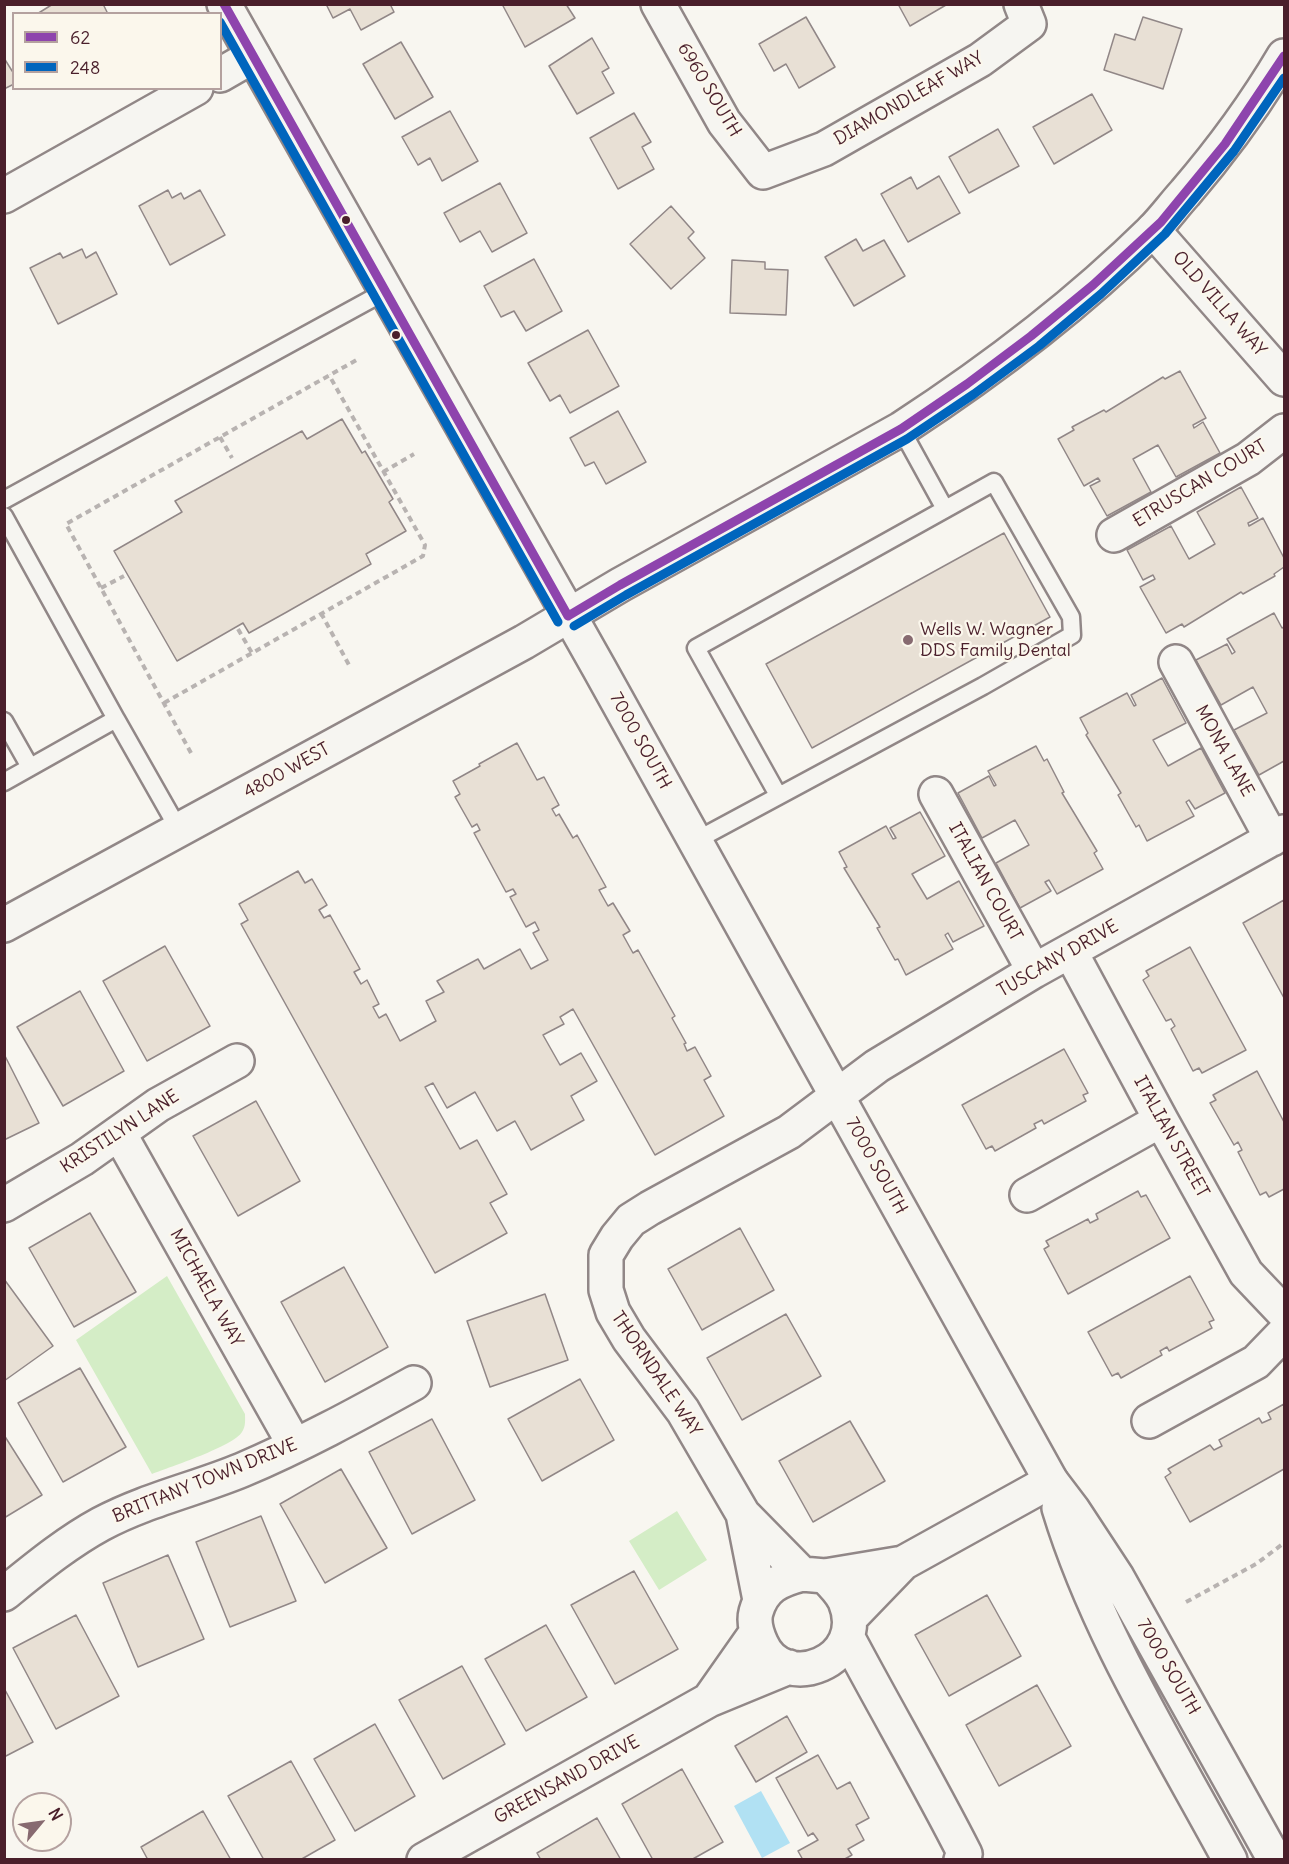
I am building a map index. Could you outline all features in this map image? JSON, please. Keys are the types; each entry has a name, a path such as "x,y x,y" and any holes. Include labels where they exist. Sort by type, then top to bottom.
{"street":[{"name":"7000 SOUTH","path":"224,4 695,841 1051,1481 1117,1576 1275,1860"},
{"name":"6960 SOUTH","path":"658,4 724,122 763,172"},
{"name":"DIAMONDLEAF WAY","path":"763,172 824,149 980,60 1029,24 1021,4"},
{"path":"222,74 253,56"},
{"name":"4800 WEST","path":"7,917 179,830 901,429 1032,336 1153,230 1232,136 1284,57"},
{"path":"4,196 192,90"},
{"name":"OLD VILLA WAY","path":"1153,230 1284,379"},
{"name":"ETRUSCAN COURT","path":"1114,535 1248,459 1284,431"},
{"name":"MONA LANE","path":"1176,662 1278,836"},
{"name":"ITALIAN COURT","path":"936,794 1034,971"},
{"name":"TUSCANY DRIVE","path":"837,1096 877,1066 1034,971 1278,836"},
{"name":"ITALIAN STREET","path":"1070,951 1246,1273 1284,1313"},
{"name":"KRISTILYN LANE","path":"4,1205 82,1159 158,1105 237,1062"},
{"name":"THORNDALE WAY","path":"760,1600 743,1514 683,1411 629,1339 613,1312 606,1290 606,1256 617,1237 631,1221 650,1208 789,1132 837,1096"},
{"path":"1027,1195 1161,1120"},
{"name":"MICHAELA WAY","path":"118,1132 294,1444"},
{"path":"1149,1421 1256,1362 1284,1333"},
{"name":"BRITTANY TOWN DRIVE","path":"4,1594 61,1549 101,1524 146,1504 242,1470 294,1444 334,1428 414,1383"},
{"name":"7000 SOUTH","path":"1051,1481 1075,1557 1099,1615 1121,1660 1230,1860"},
{"path":"903,1563 777,1581 760,1600 755,1616 756,1633 763,1649 774,1660 789,1667 805,1669 821,1666 837,1654 849,1628 903,1563 1051,1481"},
{"name":"THORNDALE WAY","path":"743,1514 814,1575"},
{"path":"814,1575 844,1599 849,1628 879,1698 939,1803 964,1854 961,1860"},
{"name":"GREENSAND DRIVE","path":"709,1700 756,1633"},
{"path":"821,1666 879,1698"},
{"name":"GREENSAND DRIVE","path":"424,1860 709,1700 789,1667"}],"lane":[{"path":"4,500 386,291"},
{"path":"901,429 945,509"},
{"path":"695,841 983,686 1072,635 1071,617 994,482 696,648 778,795"},
{"path":"4,516 179,830"},
{"path":"4,782 117,718"},
{"path":"4,721 30,767"}],"path":[{"path":"191,753 66,524 360,358"},
{"path":"164,703 423,556 425,545 329,375"},
{"path":"220,437 232,458"},
{"path":"383,472 414,454"},
{"path":"101,588 124,576"},
{"path":"321,614 349,665"},
{"path":"238,629 252,653"},
{"path":"1186,1602 1256,1564 1284,1543"}],"green space":[{"path":"167,1276 245,1414 245,1423 237,1438 201,1456 152,1474 76,1340"},
{"path":"677,1511 707,1560 659,1590 629,1541"}],"water":[{"path":"761,1791 790,1843 762,1858 734,1806"}],"building":[{"path":"53,4 103,4 107,12 40,12"},
{"path":"326,4 390,4 394,12 361,30 350,9 333,18"},
{"path":"502,4 566,4 575,18 525,47"},
{"path":"898,4 946,4 946,5 910,26"},
{"path":"806,17 835,67 799,88 786,64 774,71 759,44"},
{"path":"1143,17 1182,29 1163,89 1104,70 1115,34 1135,40"},
{"path":"592,38 609,68 602,72 614,93 577,114 549,66"},
{"path":"401,42 433,97 395,119 363,64"},
{"path":"4,58 12,71 12,85 4,89"},
{"path":"1092,94 1112,130 1054,164 1033,127"},
{"path":"450,111 478,161 442,181 430,158 418,165 402,137"},
{"path":"634,113 651,142 642,147 654,169 618,189 590,138"},
{"path":"998,129 1019,166 969,193 949,157"},
{"path":"939,176 960,213 908,242 881,194 911,177 917,189"},
{"path":"500,183 527,233 492,252 480,231 460,242 444,213"},
{"path":"168,190 172,198 181,193 184,199 200,190 225,235 170,265 139,206"},
{"path":"671,206 694,232 688,238 705,258 671,289 630,244"},
{"path":"856,239 863,251 884,240 905,276 854,306 825,257"},
{"path":"82,249 86,258 96,252 117,294 58,324 30,268 60,253 63,258"},
{"path":"534,259 562,311 526,331 514,311 501,317 484,286"},
{"path":"732,260 765,262 765,269 788,270 786,315 730,313"},
{"path":"588,330 619,386 570,413 560,395 550,401 528,363"},
{"path":"1180,371 1206,418 1193,425 1194,428 1203,422 1220,453 1176,477 1158,445 1133,459 1151,492 1107,516 1090,486 1100,481 1098,478 1084,486 1058,439 1074,430 1072,427 1104,410 1106,412 1163,377 1165,379"},
{"path":"618,411 646,462 606,484 594,462 585,466 570,438"},
{"path":"342,419 362,453 365,451 393,499 389,502 406,531 366,554 371,564 285,613 249,633 243,623 177,661 114,551 182,512 175,501 302,431 307,439"},
{"path":"1241,487 1258,518 1248,523 1249,526 1263,518 1284,558 1284,567 1274,574 1275,576 1243,594 1241,592 1184,627 1182,624 1166,633 1140,587 1155,579 1153,575 1143,580 1127,550 1171,526 1189,559 1215,544 1197,512"},
{"name":"Wells W. Wagner DDS Family Dental","path":"1004,533 1050,617 812,748 766,664"},
{"path":"1274,613 1282,628 1284,627 1284,761 1259,775 1234,730 1267,713 1253,687 1221,705 1196,660 1227,644 1232,654 1235,652 1227,639"},
{"path":"1162,678 1186,723 1153,740 1168,766 1201,748 1225,793 1195,809 1189,800 1186,802 1194,816 1147,841 1139,825 1136,827 1118,795 1121,793 1086,735 1088,733 1080,718 1127,693 1134,706 1136,705 1131,695"},
{"path":"517,743 537,780 544,777 559,805 552,809 556,816 559,814 573,838 577,835 606,887 599,890 608,906 613,903 630,931 623,935 633,953 638,950 675,1016 672,1018 686,1043 684,1044 687,1051 695,1047 711,1076 704,1080 724,1116 655,1155 573,1009 560,1017 564,1024 543,1035 560,1065 581,1053 597,1081 571,1096 584,1120 531,1150 515,1121 497,1131 475,1092 447,1108 433,1083 425,1087 460,1149 477,1140 507,1194 490,1203 507,1233 435,1273 241,924 248,920 239,904 298,871 305,883 312,879 327,905 319,910 324,918 330,915 360,969 354,972 361,984 367,980 379,1004 373,1007 379,1018 386,1014 400,1041 436,1021 426,1001 444,992 437,981 478,959 484,969 520,949 531,969 548,960 533,933 539,930 535,922 526,927 510,897 516,894 513,889 506,892 474,833 480,830 477,824 472,827 455,797 460,794 453,781"},
{"path":"1036,746 1044,761 1047,759 1064,792 1062,793 1097,851 1094,853 1103,869 1057,894 1049,880 1045,882 1051,891 1020,908 996,863 1029,845 1015,820 982,838 958,793 989,776 994,786 996,785 988,771"},
{"path":"920,812 945,856 912,874 927,899 959,881 984,926 953,942 948,933 945,935 953,949 906,975 898,959 895,960 877,928 880,927 844,868 847,867 839,852 886,826 893,839 896,838 890,828"},
{"path":"1284,900 1284,998 1243,923"},
{"path":"165,946 210,1026 147,1061 103,981"},
{"path":"1190,947 1246,1050 1202,1073 1199,1068 1193,1071 1171,1029 1175,1026 1171,1019 1166,1021 1143,980 1149,976 1146,971"},
{"path":"80,991 124,1071 63,1106 17,1027"},
{"path":"1064,1049 1088,1093 1083,1095 1086,1101 1044,1124 1042,1120 1034,1124 1036,1128 995,1151 992,1146 986,1149 962,1105"},
{"path":"4,1054 39,1123 4,1140"},
{"path":"1257,1071 1284,1122 1284,1189 1269,1197 1266,1192 1260,1195 1238,1152 1242,1150 1238,1142 1234,1145 1210,1103 1216,1100 1213,1095"},
{"path":"256,1101 300,1181 238,1216 193,1136"},
{"path":"1138,1191 1141,1197 1146,1195 1170,1238 1068,1294 1044,1249 1049,1246 1046,1241 1088,1219 1090,1223 1098,1219 1096,1214"},
{"path":"90,1213 136,1292 74,1327 29,1248"},
{"path":"740,1228 774,1290 702,1330 668,1269"},
{"path":"344,1267 388,1347 325,1382 281,1302"},
{"path":"1190,1276 1214,1320 1209,1322 1212,1328 1169,1351 1167,1347 1160,1351 1162,1355 1121,1378 1118,1373 1112,1376 1088,1332"},
{"path":"4,1279 53,1346 4,1381"},
{"path":"545,1294 568,1360 490,1387 467,1321"},
{"path":"786,1314 821,1376 742,1420 707,1358"},
{"path":"80,1368 126,1447 63,1482 18,1403"},
{"path":"580,1379 614,1440 542,1481 508,1419"},
{"path":"1284,1404 1284,1469 1190,1522 1165,1477 1171,1473 1168,1469 1210,1445 1214,1450 1222,1446 1219,1440 1259,1418 1262,1423 1271,1419 1268,1413"},
{"path":"432,1419 475,1500 412,1534 369,1452"},
{"path":"850,1421 885,1481 813,1522 779,1461"},
{"path":"4,1435 42,1495 4,1518"},
{"path":"341,1469 387,1548 325,1583 280,1504"},
{"path":"261,1516 296,1601 230,1627 196,1542"},
{"path":"168,1555 204,1639 138,1667 103,1583"},
{"path":"634,1571 678,1649 615,1684 571,1605"},
{"path":"987,1595 1021,1656 949,1696 915,1635"},
{"path":"76,1615 119,1696 56,1729 13,1648"},
{"path":"546,1625 587,1697 526,1731 485,1659"},
{"path":"462,1666 505,1744 443,1779 399,1700"},
{"path":"1037,1685 1071,1746 999,1786 966,1725"},
{"path":"4,1688 33,1742 4,1757"},
{"path":"787,1716 807,1752 756,1782 735,1746"},
{"path":"375,1724 415,1796 355,1831 314,1759"},
{"path":"818,1755 837,1789 850,1782 869,1818 856,1825 864,1840 848,1849 852,1855 843,1860 803,1860 798,1851 818,1840 813,1833 808,1836 776,1778"},
{"path":"291,1761 335,1840 300,1860 264,1860 228,1796"},
{"path":"682,1769 723,1842 691,1860 653,1860 622,1804"},
{"path":"203,1811 231,1860 148,1860 141,1847"},
{"path":"597,1818 621,1860 541,1860 537,1853"}],"transit line":[{"name":"62","path":"224,4 568,616"},
{"name":"248","path":"222,26 558,622"},
{"name":"62","path":"568,616 901,429 967,384 1031,336 1093,285 1161,222 1225,144 1284,56"},
{"name":"248","path":"574,626 907,439 974,394 1039,346 1101,294 1165,234 1234,151 1284,78"}],"place":[{"name":"Wells W. Wagner DDS Family Dental","path":"908,640"}]}
